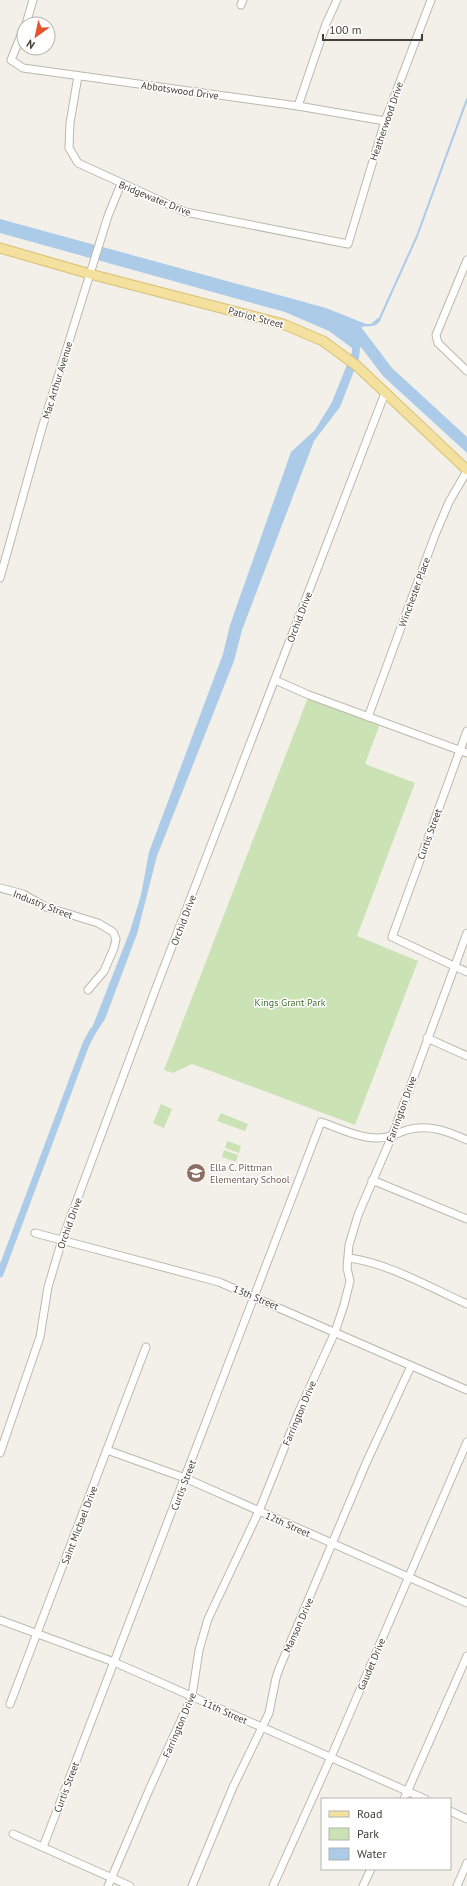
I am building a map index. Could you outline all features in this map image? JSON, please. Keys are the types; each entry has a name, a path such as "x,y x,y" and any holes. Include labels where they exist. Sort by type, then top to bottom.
{"main road":[{"name":"Patriot Street","path":"0,248 90,274 283,324 323,342 357,366 467,470"}],"street":[{"path":"28,16 33,0"},
{"path":"298,106 326,24 337,0"},
{"name":"Heatherwood Drive","path":"348,244 385,121 431,0"},
{"name":"Abbotswood Drive","path":"16,48 11,60 23,68 298,106 385,121"},
{"name":"Bridgewater Drive","path":"78,76 70,123 69,148 78,163 120,184 185,212 348,244"},
{"name":"Mac Arthur Avenue","path":"0,578 42,428 100,240 120,184"},
{"path":"467,260 436,335 438,343 467,371"},
{"name":"Orchid Drive","path":"0,1453 40,1337 48,1287 62,1240 159,982 385,393"},
{"name":"Winchester Place","path":"368,717 435,535 449,502 467,470"},
{"path":"275,680 309,695 463,752"},
{"name":"Curtis Street","path":"454,966 392,937 463,752 467,731"},
{"name":"Industry Street","path":"0,888 23,894 46,907 98,923 113,932 116,939 114,948 104,971 88,990"},
{"name":"Farrington Drive","path":"108,1886 149,1790 192,1696 198,1668 199,1650 208,1619 259,1511 299,1412 335,1332 350,1281 347,1268 349,1245 358,1215 392,1136 467,933"},
{"path":"454,966 467,972"},
{"path":"427,1038 467,1056"},
{"name":"Curtis Street","path":"43,1847 321,1122 368,1138 392,1136"},
{"path":"392,1136 408,1130 425,1127 446,1130 467,1140"},
{"path":"372,1180 467,1219"},
{"name":"13th Street","path":"35,1233 219,1282 467,1390"},
{"path":"349,1258 358,1259 393,1271 467,1304"},
{"name":"Saint Michael Drive","path":"10,1704 146,1347"},
{"name":"Manson Drive","path":"192,1886 233,1787 263,1728 272,1704 279,1669 333,1545 367,1461 412,1366"},
{"name":"Gaudet Drive","path":"273,1886 331,1757 467,1442"},
{"name":"12th Street","path":"107,1450 185,1478 333,1545 467,1603"},
{"name":"11th Street","path":"0,1620 114,1662 423,1798"},
{"path":"404,1798 467,1656"},
{"path":"451,1811 467,1819"},
{"path":"13,1834 130,1886"},
{"path":"457,1886 467,1863"},
{"path":"363,1886 371,1870"}],"green space":[{"name":"Kings Grant Park","path":"309,695 381,721 365,764 415,783 357,936 418,961 355,1125 192,1064 173,1073 164,1070"},
{"path":"161,1104 172,1109 164,1128 153,1123"},
{"path":"221,1113 248,1124 245,1131 217,1121"},
{"path":"227,1141 241,1146 239,1153 225,1148"},
{"path":"224,1150 238,1155 236,1162 222,1157"}],"water":[{"path":"0,219 326,308 366,324 371,324 378,318 381,319 377,324 361,327 392,368 467,437 467,453 383,376 361,347 360,348 359,358 340,407 314,441 242,630 234,661 157,856 137,934 105,1019 91,1040 88,1038 130,931 141,895 149,852 223,654 230,625 291,452 315,430 332,402 352,352 352,348 329,331 285,312 0,233"}],"waterway":[{"path":"380,318 417,236 467,99"},
{"path":"0,1274 86,1044 93,1031"}],"place":[{"name":"Ella C. Pittman Elementary School","path":"196,1173"}]}
